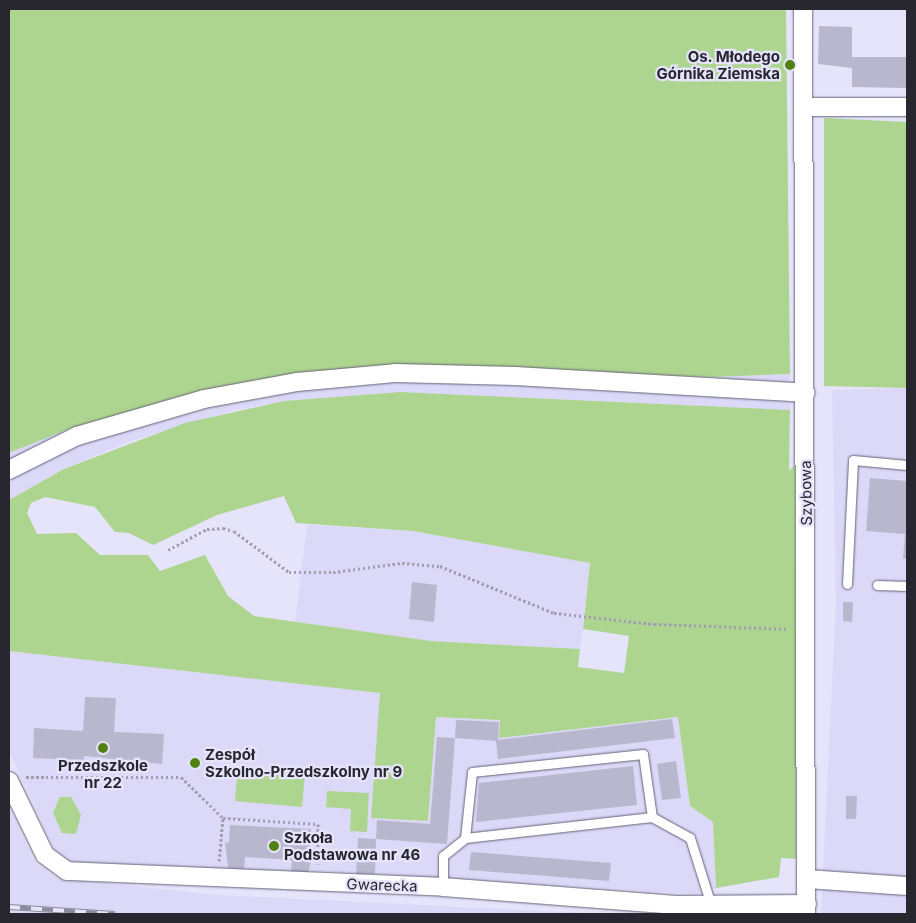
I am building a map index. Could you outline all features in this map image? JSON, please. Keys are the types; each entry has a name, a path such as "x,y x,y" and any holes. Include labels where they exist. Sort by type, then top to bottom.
{"street":[{"name":"Szybowa","path":"803,9 808,630 806,909"},
{"path":"803,107 907,108"},
{"path":"9,470 77,436 204,399 297,382 395,373 506,376 806,393"},
{"name":"Gwarecka","path":"14,779 44,855 61,868 218,879 443,887 711,906 806,909"},
{"path":"807,879 907,886"}],"lane":[{"path":"847,584 853,460 907,465"},
{"path":"877,585 907,586"},
{"path":"465,838 472,772 643,754 652,817"},
{"path":"443,887 443,856 465,838 652,817 690,838 711,906"}],"path":[{"path":"168,550 207,529 223,528 234,532 289,572 332,572 402,562 440,566 554,613 709,628 808,630"},
{"path":"14,779 182,777 223,818 318,824 318,882"},
{"path":"218,879 223,818"}],"shaded area":[{"path":"451,369 711,377 790,374 790,410 400,392 284,401 235,410 131,441 64,469 9,500 9,453 71,428 219,390"},
{"path":"907,388 907,914 821,914 836,602 832,390"},
{"path":"307,525 413,531 590,563 580,649 431,641 295,623"},
{"path":"9,651 381,693 372,818 428,821 436,717 501,720 500,738 678,717 690,806 713,822 716,888 696,894 309,870 308,875 76,864 57,855 9,751"},
{"path":"9,808 35,863 57,878 216,895 603,914 9,914"}],"green space":[{"path":"9,9 786,9 790,374 711,377 451,369 219,390 71,428 9,453"},
{"path":"824,118 907,122 907,388 824,386"},
{"path":"400,392 790,410 789,471 795,464 796,859 781,858 779,877 716,888 713,822 690,806 678,717 499,738 500,720 436,717 428,821 371,818 380,693 9,651 9,500 64,469 185,423 284,401","holes":["284,496 296,523 413,531 590,563 583,629 629,636 624,673 578,667 580,649 431,641 254,616 228,596 205,555 160,571 148,555 100,555 76,533 37,534 27,513 31,503 45,497 95,507 115,532 129,533 153,545 217,515"]},
{"path":"238,767 305,773 302,807 235,801"},
{"path":"327,791 369,793 367,832 350,831 351,809 326,807"},
{"path":"60,797 71,797 81,815 76,834 62,833 53,813"}],"building":[{"path":"819,26 852,27 852,57 907,57 907,88 852,87 852,68 818,64"},
{"path":"870,478 907,481 907,559 903,558 905,534 866,531"},
{"path":"412,582 437,585 434,622 409,619"},
{"path":"843,602 853,602 852,622 843,621"},
{"path":"85,697 116,698 114,732 164,734 162,764 84,756 84,760 33,758 34,728 83,731"},
{"path":"672,719 675,738 498,759 496,741 455,738 456,720 499,722 498,740"},
{"path":"437,737 455,738 447,844 376,839 377,820 430,824"},
{"path":"676,761 681,798 662,800 657,764"},
{"path":"633,766 637,805 476,822 479,783"},
{"path":"846,796 857,796 856,819 846,819"},
{"path":"230,825 311,829 310,848 314,848 308,874 291,873 292,860 245,857 244,869 228,868 225,842 229,843"},
{"path":"358,838 376,839 375,874 356,874"},
{"path":"471,852 611,863 609,881 469,870"}],"railway":[{"path":"9,907 115,914"}],"place":[{"name":"Os. Młodego Górnika Ziemska","path":"790,65"},
{"name":"Przedszkole nr 22","path":"103,748"},
{"name":"Zespół Szkolno-Przedszkolny nr 9","path":"195,763"},
{"name":"Szkoła Podstawowa nr 46","path":"274,846"}]}
